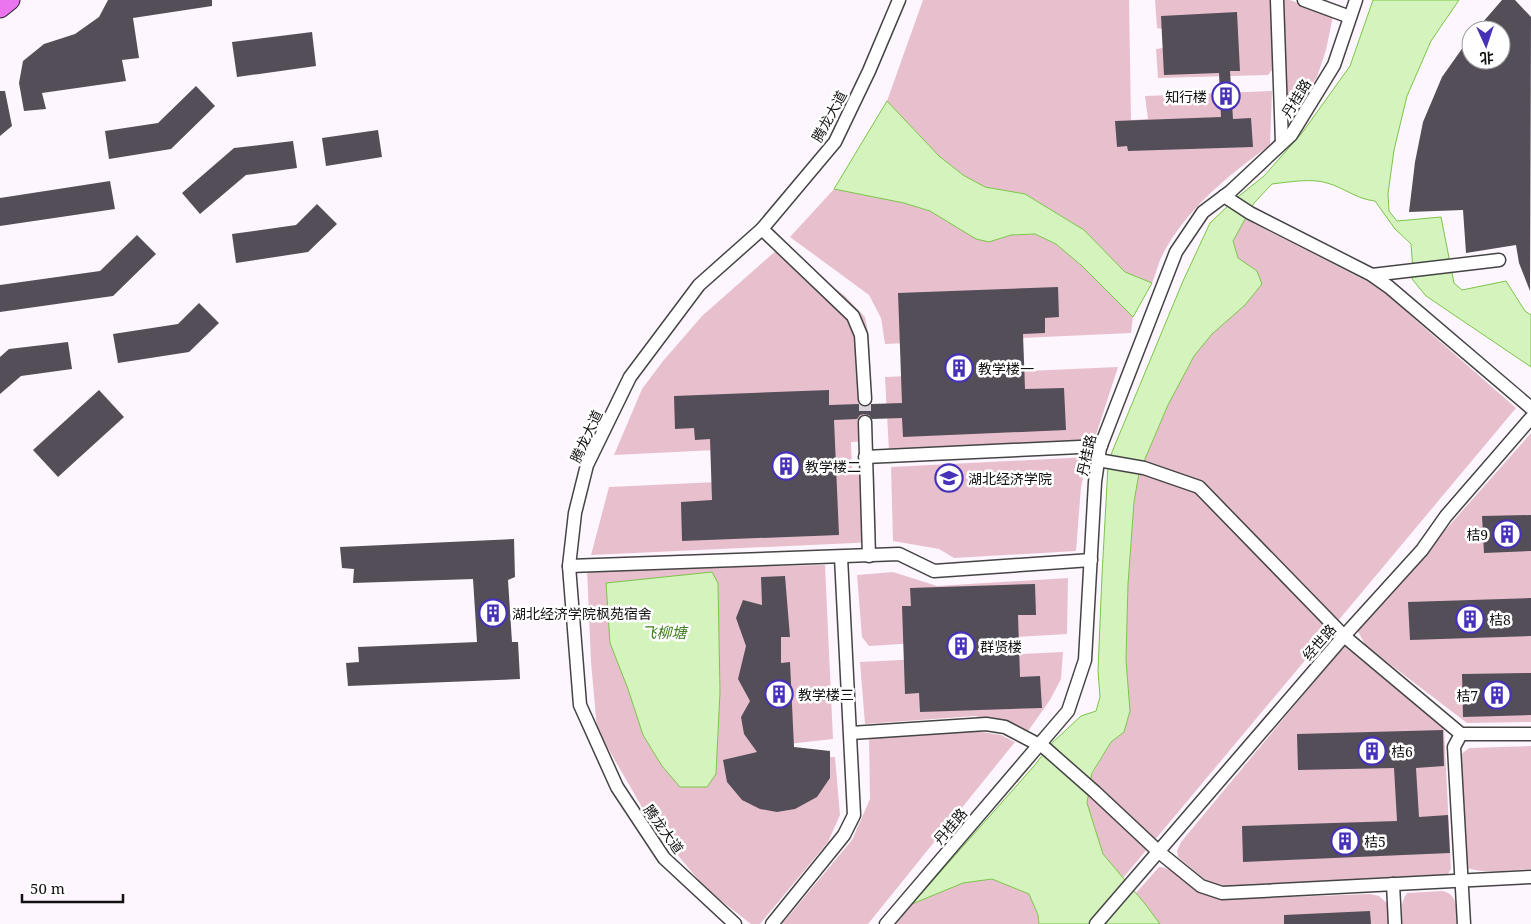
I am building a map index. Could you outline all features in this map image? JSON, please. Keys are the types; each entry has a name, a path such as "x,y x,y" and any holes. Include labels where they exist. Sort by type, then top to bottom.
{"main road":[{"path":"0,8 10,0"}],"street":[{"name":"腾龙大道","path":"736,924 664,858 617,787 580,705 569,566 575,513 587,465 630,377 700,285 762,229 835,142 869,71 899,0"},
{"path":"1277,0 1282,143"},
{"path":"1304,0 1350,17"},
{"name":"丹桂路","path":"886,924 1042,746 1068,711 1085,660 1095,482 1102,461 1101,446 1176,252 1203,212 1225,197 1291,135 1334,65 1356,0"},
{"path":"1225,197 1250,213 1372,274 1531,408"},
{"path":"762,229 853,316 861,335 865,399"},
{"path":"1372,274 1499,260"},
{"name":"经世路","path":"1096,924 1344,636 1422,550 1446,516 1531,418"},
{"path":"865,422 869,556"},
{"path":"865,457 1101,446"},
{"path":"1102,461 1144,468 1199,487 1344,636 1462,734 1531,734"},
{"path":"569,566 899,554 934,571 1090,560"},
{"path":"772,924 844,835 854,815 841,557"},
{"path":"851,733 986,724 1006,726 1042,746 1159,852 1201,886 1222,893 1531,877"},
{"path":"1462,734 1454,747 1464,924"},
{"path":"1393,884 1395,924"}],"shaded area":[{"path":"923,0 1129,0 1131,120 1148,119 1145,96 1272,91 1270,145 1224,181 1184,222 1163,254 1152,283 1125,272 1084,230 1025,194 985,187 963,175 939,156 887,101"},
{"path":"1155,0 1271,0 1273,69 1268,75 1158,78 1156,49 1163,48 1162,29 1157,28"},
{"path":"1283,0 1290,0 1333,16 1326,50 1317,77 1286,123"},
{"path":"834,189 904,203 930,211 977,239 989,242 1011,235 1035,234 1056,244 1082,266 1133,317 1131,333 885,344 881,318 869,295 790,237"},
{"path":"1245,219 1384,290 1516,408 1123,878 1103,854 1087,803 1092,774 1111,742 1124,732 1130,711 1126,660 1128,584 1134,502 1139,473 1168,405 1194,356 1257,271 1238,258 1233,241"},
{"path":"779,248 844,295 865,317 869,337 873,441 851,442 852,470 874,470 876,542 591,555 609,487 739,481 736,449 614,455 642,389 663,361 702,316"},
{"path":"1118,367 1094,441 889,452 885,377"},
{"path":"1531,433 1531,722 1467,723 1366,646 1357,630"},
{"path":"1088,457 1081,487 1076,551 954,558 939,549 893,541 891,467"},
{"path":"825,565 833,739 788,744 789,758 835,757 840,815 828,842 760,924 751,924 706,889 651,823 597,729 591,662 587,569","holes":["718,583 720,692 716,774 680,787 662,766 643,735 628,689"]},
{"path":"893,572 937,586 1068,578 1067,634 869,646 862,637 857,575"},
{"path":"1344,646 1444,728 1451,869 1446,877 1220,887 1209,883 1178,857 1177,851 1181,842"},
{"path":"1063,652 1061,679 1050,700 1026,734 1005,723 975,716 865,724 860,662"},
{"path":"976,731 1001,735 1015,742 868,924 782,924 852,840 870,799 869,738"},
{"path":"1531,746 1531,869 1481,871 1465,867 1459,756 1469,748"},
{"path":"1159,867 1171,870 1202,892 1225,898 1370,894 1379,896 1389,905 1390,924 1160,924 1136,893"},
{"path":"992,879 1029,894 1038,915 1039,924 896,924 912,904 963,883"},
{"path":"1443,891 1452,896 1456,904 1457,924 1402,924 1402,904 1407,893"}],"water":[{"path":"1373,0 1459,0 1431,41 1407,96 1394,150 1388,194 1389,211 1397,221 1441,217 1454,283 1462,290 1506,281 1525,311 1531,315 1531,367 1426,296 1412,279 1411,244 1395,229 1375,201 1321,182 1300,181 1272,184 1254,203 1233,241 1238,258 1257,271 1262,284 1245,305 1212,334 1194,356 1168,405 1139,473 1134,502 1128,584 1126,660 1130,711 1124,732 1111,742 1092,773 1087,803 1103,854 1160,924 1039,924 1038,915 1029,894 992,879 963,883 912,904 1034,766 1052,743 1081,716 1096,711 1100,697 1098,671 1108,466 1112,452 1183,281 1210,223 1234,200 1264,176 1302,133 1350,66"},
{"path":"887,101 939,156 963,175 985,187 1025,194 1084,230 1125,272 1152,283 1133,317 1082,266 1056,244 1035,234 1011,235 989,242 976,239 930,211 904,203 834,189"},
{"name":"飞柳塘","path":"712,572 718,583 720,692 716,774 707,787 680,787 662,766 643,735 610,643 606,583"}],"building":[{"path":"108,0 212,0 212,6 133,18 139,58 122,60 126,81 42,93 46,109 24,111 19,83 23,61 44,44 75,34 99,17"},
{"path":"1502,0 1515,0 1531,17 1530,291 1519,263 1516,245 1466,253 1463,210 1409,212 1415,162 1423,122 1442,77 1461,50 1461,70 1511,70 1511,20 1485,20"},
{"name":"知行楼","path":"1237,12 1240,71 1230,71 1233,119 1251,118 1253,147 1128,151 1127,146 1117,147 1115,121 1221,117 1219,73 1164,75 1161,16"},
{"path":"312,32 316,66 237,77 232,42"},
{"path":"196,86 215,106 171,149 109,159 105,131 158,123"},
{"path":"0,91 5,91 12,126 0,136"},
{"path":"378,130 382,157 326,166 322,138"},
{"path":"293,141 297,168 246,175 200,214 182,193 234,148"},
{"path":"110,181 115,209 0,226 0,198"},
{"path":"317,204 337,224 308,252 236,263 232,234 296,225"},
{"path":"137,235 156,254 113,296 0,312 0,285 100,271"},
{"path":"1058,287 1059,317 1045,318 1045,333 1023,334 1025,389 1064,388 1066,430 903,437 902,418 872,419 869,415 864,414 860,415 857,419 834,420 839,535 682,541 681,502 712,500 710,439 695,440 694,428 675,429 674,396 829,390 829,405 859,404 865,407 871,404 902,403 898,293"},
{"path":"199,303 219,323 189,352 118,363 113,334 178,324"},
{"path":"68,342 72,369 21,376 0,394 0,357 9,349"},
{"path":"99,390 124,417 58,477 33,450"},
{"name":"桔9","path":"1531,515 1531,551 1484,553 1482,516"},
{"name":"湖北经济学院枫苑宿舍","path":"514,539 515,577 508,580 512,642 518,642 520,679 348,686 346,663 359,662 358,647 477,642 473,579 353,583 354,569 342,568 340,547"},
{"name":"教学楼三","path":"785,576 790,637 781,637 781,663 790,662 794,747 830,751 830,778 817,797 795,809 777,812 760,809 742,800 727,782 723,760 757,752 744,734 741,717 750,701 738,679 746,646 736,618 743,600 762,605 761,577"},
{"name":"群贤楼","path":"1035,584 1036,615 1018,615 1020,677 1040,676 1042,708 920,712 919,693 905,694 902,606 911,606 910,588"},
{"name":"桔8","path":"1531,598 1531,636 1410,640 1408,602"},
{"name":"桔7","path":"1531,673 1531,715 1463,717 1462,674"},
{"path":"1443,730 1444,766 1416,768 1419,817 1448,815 1450,853 1243,862 1242,826 1397,821 1394,768 1298,770 1297,734"},
{"path":"1370,911 1371,924 1284,924 1284,915"}],"tunnel":[{"path":"865,399 865,422"}],"place":[{"name":"知行楼","path":"1226,96"},
{"name":"教学楼一","path":"959,368"},
{"name":"教学楼二","path":"786,466"},
{"name":"湖北经济学院","path":"949,478"},
{"name":"桔9","path":"1507,534"},
{"name":"湖北经济学院枫苑宿舍","path":"493,613"},
{"name":"桔8","path":"1470,619"},
{"name":"群贤楼","path":"961,646"},
{"name":"教学楼三","path":"779,694"},
{"name":"桔7","path":"1497,695"},
{"name":"桔6","path":"1372,751"},
{"name":"桔5","path":"1345,841"}]}
